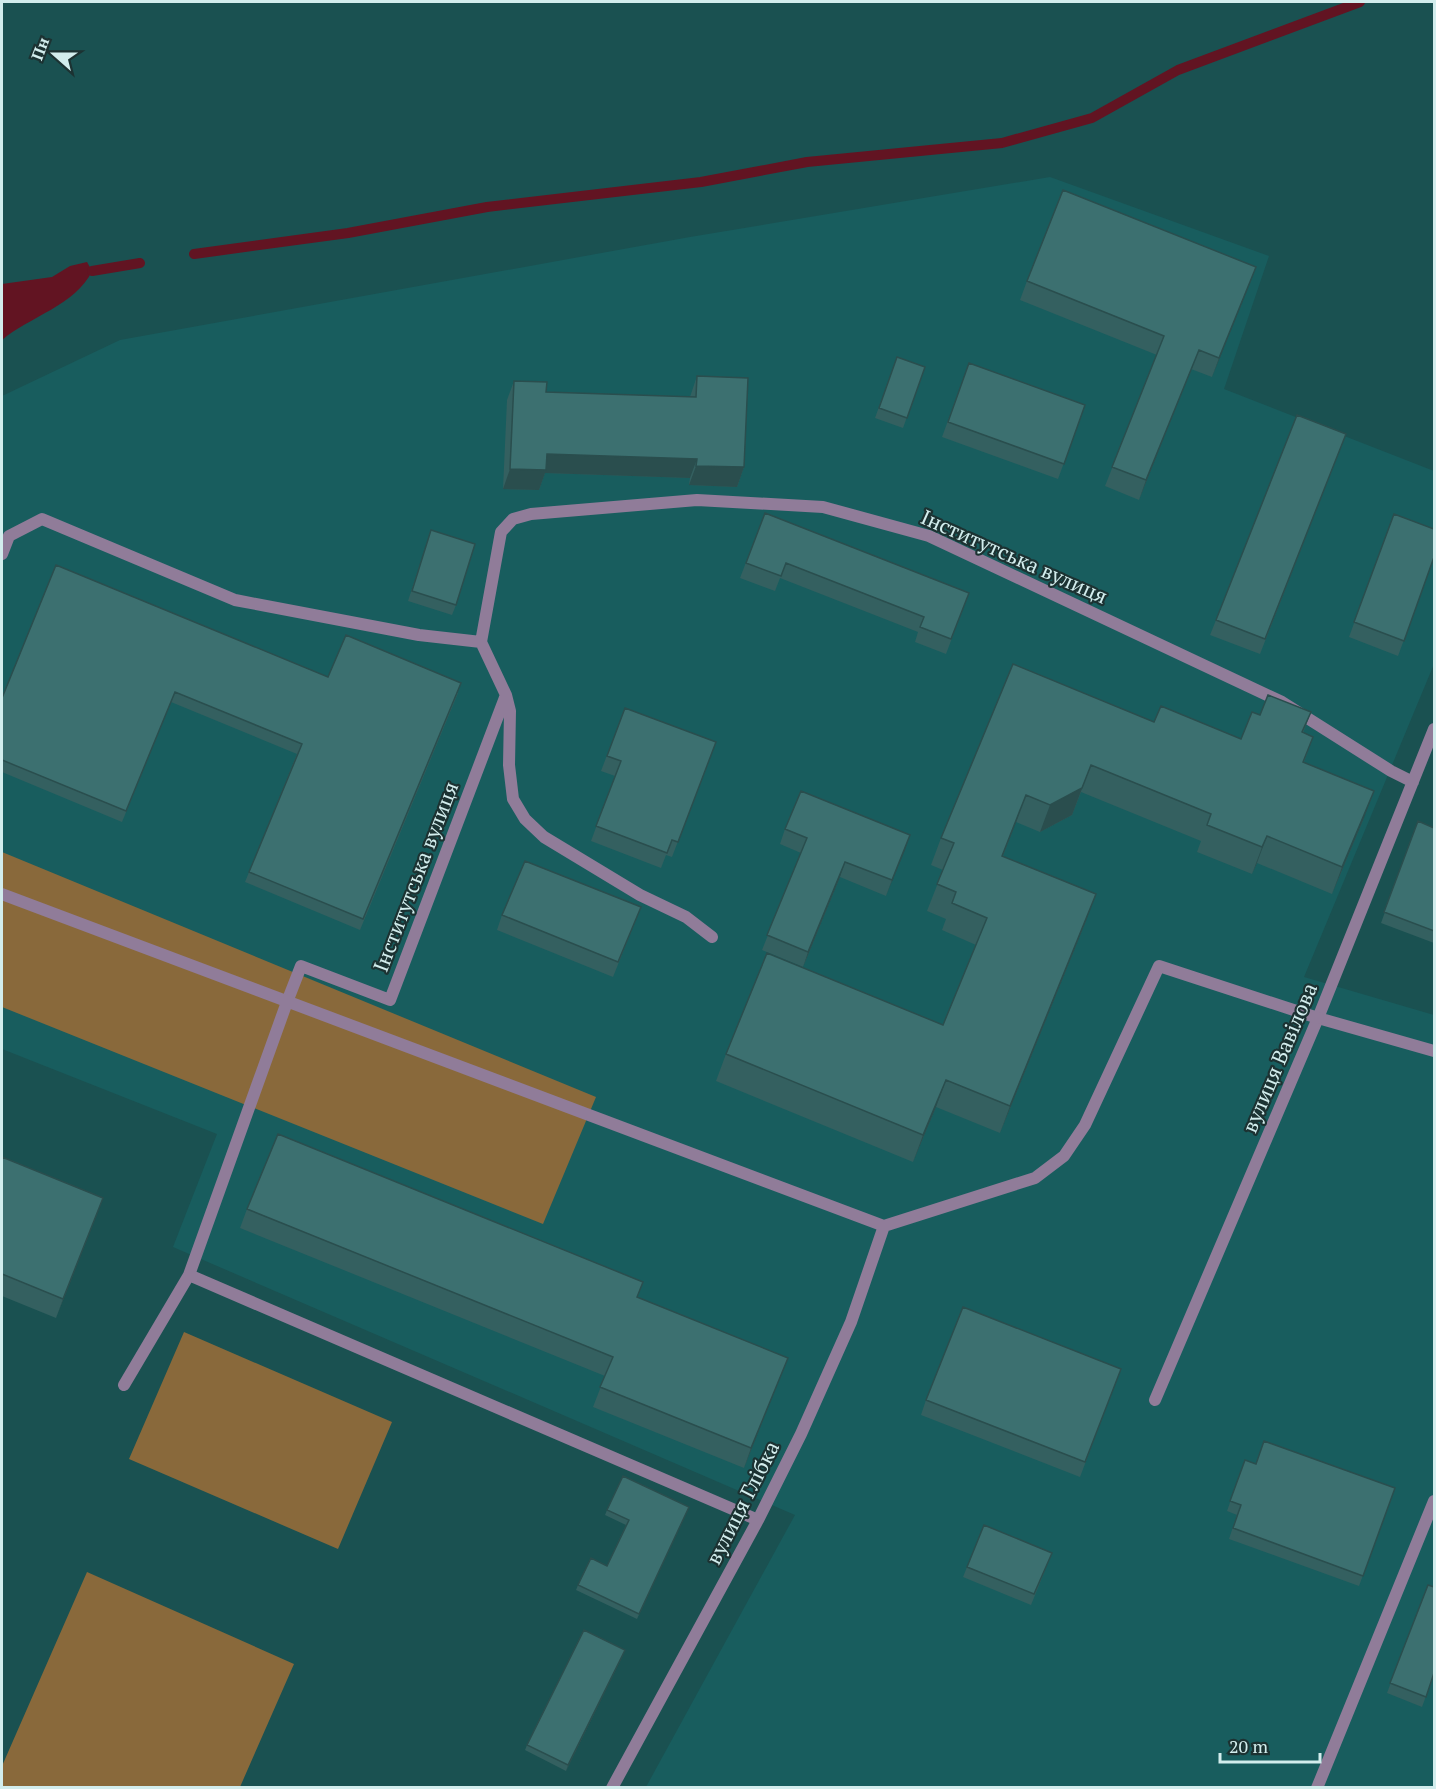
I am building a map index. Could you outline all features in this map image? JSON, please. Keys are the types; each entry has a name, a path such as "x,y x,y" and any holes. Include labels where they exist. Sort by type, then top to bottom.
{"street":[{"name":"Інститутська вулиця","path":"481,642 501,532 513,519 531,514 697,500 823,507 929,536 1282,702 1413,782"},
{"path":"2,554 9,536 42,519 235,600 420,635 481,642 506,694 510,711 509,765 513,799 525,819 544,837 640,895 686,917 712,937"},
{"name":"Інститутська вулиця","path":"287,1002 301,966 390,1000 506,694"},
{"name":"вулиця Вавілова","path":"1155,1400 1318,1018 1434,729"},
{"path":"2,894 884,1226 1035,1178 1064,1156 1085,1125 1159,966 1318,1018 1434,1052"},
{"path":"124,1385 189,1275 287,1002"},
{"name":"вулиця Глібка","path":"612,1788 758,1520 852,1322 884,1226"},
{"path":"189,1275 758,1520"},
{"path":"1317,1788 1434,1502"}],"shaded area":[{"path":"1050,177 1269,256 1224,389 1434,471 1434,664 1304,977 1434,1015 1434,1787 646,1787 795,1515 173,1247 217,1134 2,1049 2,396 120,340 690,237"},
{"path":"87,262 92,271 75,293 2,340 2,284 52,277 70,266"},
{"path":"2,852 596,1097 543,1224 2,1007"},
{"path":"184,1332 392,1422 338,1549 129,1459"},
{"path":"87,1572 294,1664 240,1787 2,1787 2,1766"}],"building":[{"path":"1063,190 1256,267 1219,358 1199,350 1146,480 1112,467 1164,336 1027,281"},
{"path":"897,357 925,367 907,418 879,408"},
{"path":"969,363 1085,405 1064,464 948,422"},
{"path":"697,376 748,378 744,467 696,466 697,459 547,454 546,470 510,469 514,381 547,382 546,392 696,397"},
{"path":"1297,415 1346,434 1265,639 1216,620"},
{"path":"765,513 969,593 951,639 920,627 924,617 786,563 781,576 746,563"},
{"path":"1394,514 1434,529 1434,557 1404,641 1354,622"},
{"path":"431,530 475,544 456,605 412,591"},
{"path":"56,565 328,677 346,635 461,683 363,919 249,872 302,744 175,692 126,811 2,760 2,698"},
{"path":"1013,664 1154,722 1161,706 1241,739 1252,712 1260,715 1268,695 1311,712 1302,732 1313,737 1303,762 1374,791 1342,867 1267,836 1262,847 1207,825 1211,814 1091,765 1082,788 1050,805 1026,795 1002,856 1096,894 1010,1106 946,1080 923,1135 726,1054 767,953 943,1025 987,918 952,903 956,892 937,884 954,843 941,838"},
{"path":"625,708 716,742 678,842 672,840 667,853 596,826 621,761 607,756"},
{"path":"801,791 910,835 892,880 845,862 808,952 767,935 807,838 785,829"},
{"path":"1418,821 1434,828 1434,931 1384,912"},
{"path":"525,861 641,907 618,962 502,915"},
{"path":"278,1134 643,1282 637,1297 788,1358 751,1448 600,1387 613,1357 247,1209"},
{"path":"2,1157 103,1198 63,1299 2,1274"},
{"path":"963,1307 1121,1369 1085,1462 926,1400"},
{"path":"1264,1441 1395,1488 1363,1576 1233,1528 1241,1505 1230,1501 1245,1460 1256,1464"},
{"path":"623,1476 689,1507 639,1614 578,1585 591,1558 607,1566 629,1520 607,1510"},
{"path":"984,1525 1052,1553 1034,1594 967,1567"},
{"path":"1428,1585 1434,1587 1434,1673 1426,1697 1390,1683"},
{"path":"584,1630 625,1650 568,1765 527,1745"}],"waterway":[{"path":"194,254 348,233 487,207 701,182 807,162 1002,143 1092,118 1178,70 1360,2"},
{"path":"92,271 140,263"}]}
